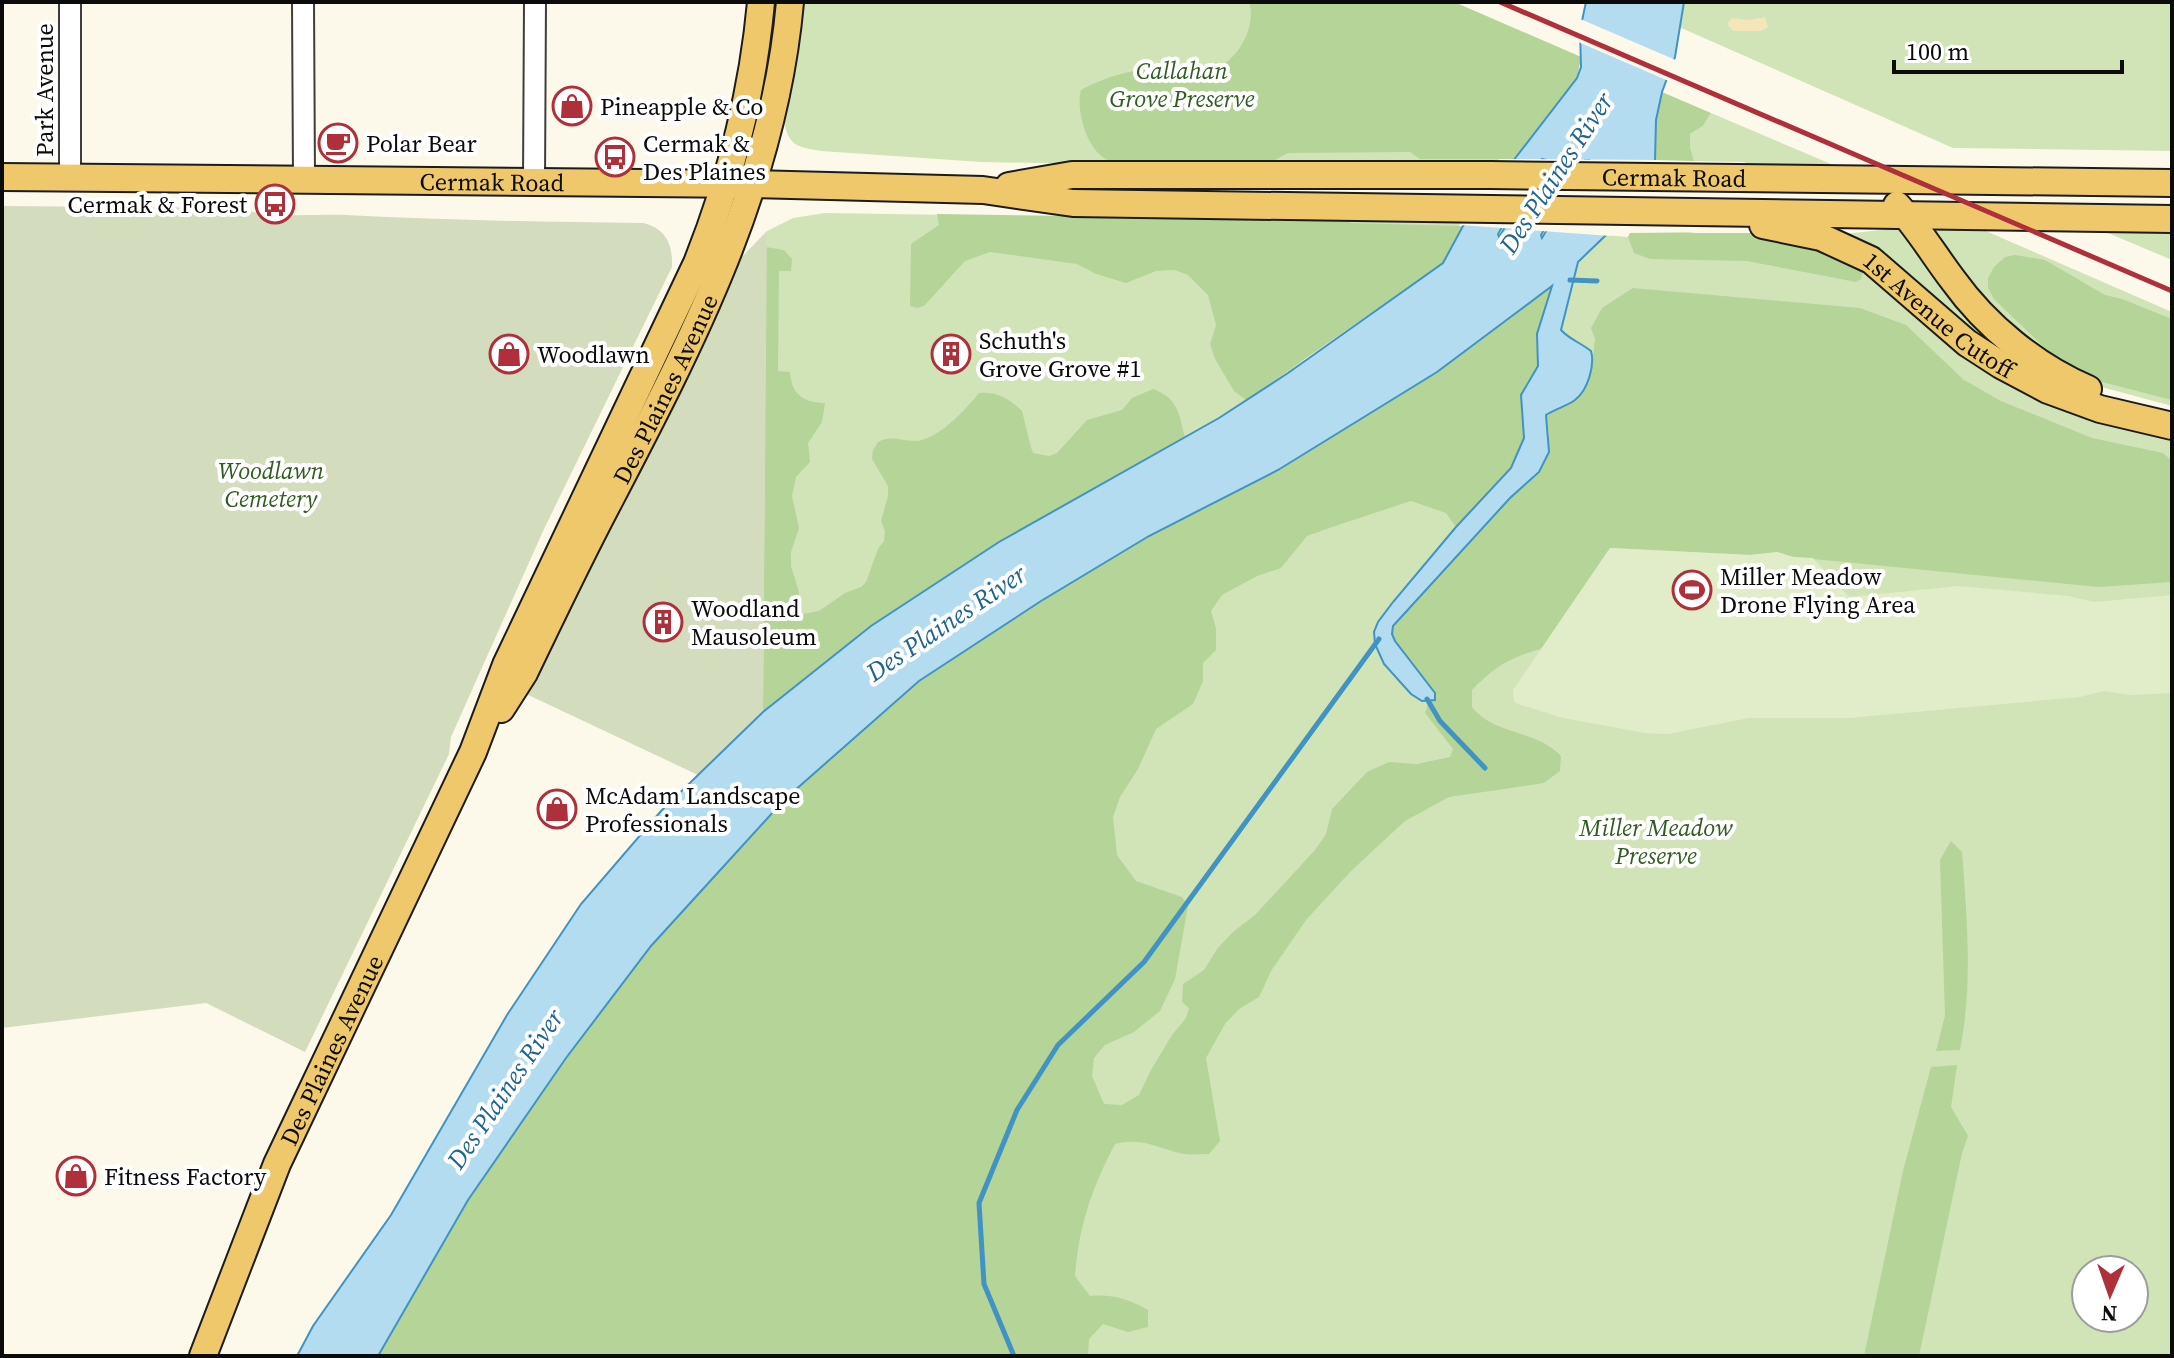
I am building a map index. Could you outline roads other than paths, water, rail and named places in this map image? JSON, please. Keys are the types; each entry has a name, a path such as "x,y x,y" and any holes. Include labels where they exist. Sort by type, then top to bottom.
{"main road":[{"name":"Des Plaines Avenue","path":"203,1356 277,1164 473,752 506,665 697,263 743,117 761,2"},
{"name":"Des Plaines Avenue","path":"473,752 524,673 714,292 736,236 772,122 783,69 790,2"},
{"name":"Cermak Road","path":"983,190 1072,175 1490,175 2172,183"},
{"name":"Cermak Road","path":"2,177 752,184 983,190 1073,203 2172,219"},
{"name":"1st Avenue Cutoff","path":"1841,178 1874,188 1890,197 1966,297 2037,361 2105,396 2172,412"},
{"name":"1st Avenue Cutoff","path":"1704,213 1821,237 1848,248 1892,275 1952,331 2001,365 2076,401 2172,426"}],"street":[{"name":"Park Avenue","path":"70,2 70,177"},
{"path":"303,2 304,179"},
{"path":"534,181 535,2"}],"water":[{"name":"Des Plaines River","path":"1586,2 1684,2 1675,57 1656,120 1655,160 1606,235 1578,262 1561,330 1591,351 1592,363 1587,384 1575,400 1546,415 1549,452 1539,472 1510,498 1393,626 1395,641 1435,693 1435,700 1422,701 1411,694 1384,664 1375,644 1374,632 1393,602 1511,468 1524,438 1521,395 1538,366 1537,334 1552,286 1437,372 1278,470 1149,536 1041,601 919,681 785,799 651,946 566,1058 468,1200 378,1356 297,1356 313,1326 391,1215 507,1015 581,904 661,811 763,712 871,626 999,542 1219,418 1443,263 1463,226 1577,78 1581,67 1580,30","holes":["1542,159 1546,160 1499,237 1498,234","1585,160 1589,160 1542,238 1541,235"]}],"waterway":[{"path":"1570,280 1597,281"},
{"path":"1014,1356 984,1284 979,1203 1017,1110 1058,1045 1144,962 1379,639"},
{"path":"1427,699 1440,721 1485,768"}],"railway":[{"path":"1500,2 2172,291"}],"place":[{"name":"Pineapple & Co","path":"572,106"},
{"name":"Polar Bear","path":"338,143"},
{"name":"Cermak & Des Plaines","path":"615,157"},
{"name":"Cermak & Forest","path":"275,204"},
{"name":"Woodlawn","path":"509,354"},
{"name":"Schuth's Grove Grove #1","path":"951,354"},
{"name":"Miller Meadow Drone Flying Area","path":"1692,590"},
{"name":"Woodland Mausoleum","path":"663,622"},
{"name":"McAdam Landscape Professionals","path":"557,809"},
{"name":"Fitness Factory","path":"76,1176"}],"park label":[{"name":"Callahan Grove Preserve","path":"1182,84"},
{"name":"Woodlawn Cemetery","path":"271,484"},
{"name":"Miller Meadow Preserve","path":"1656,841"}]}
